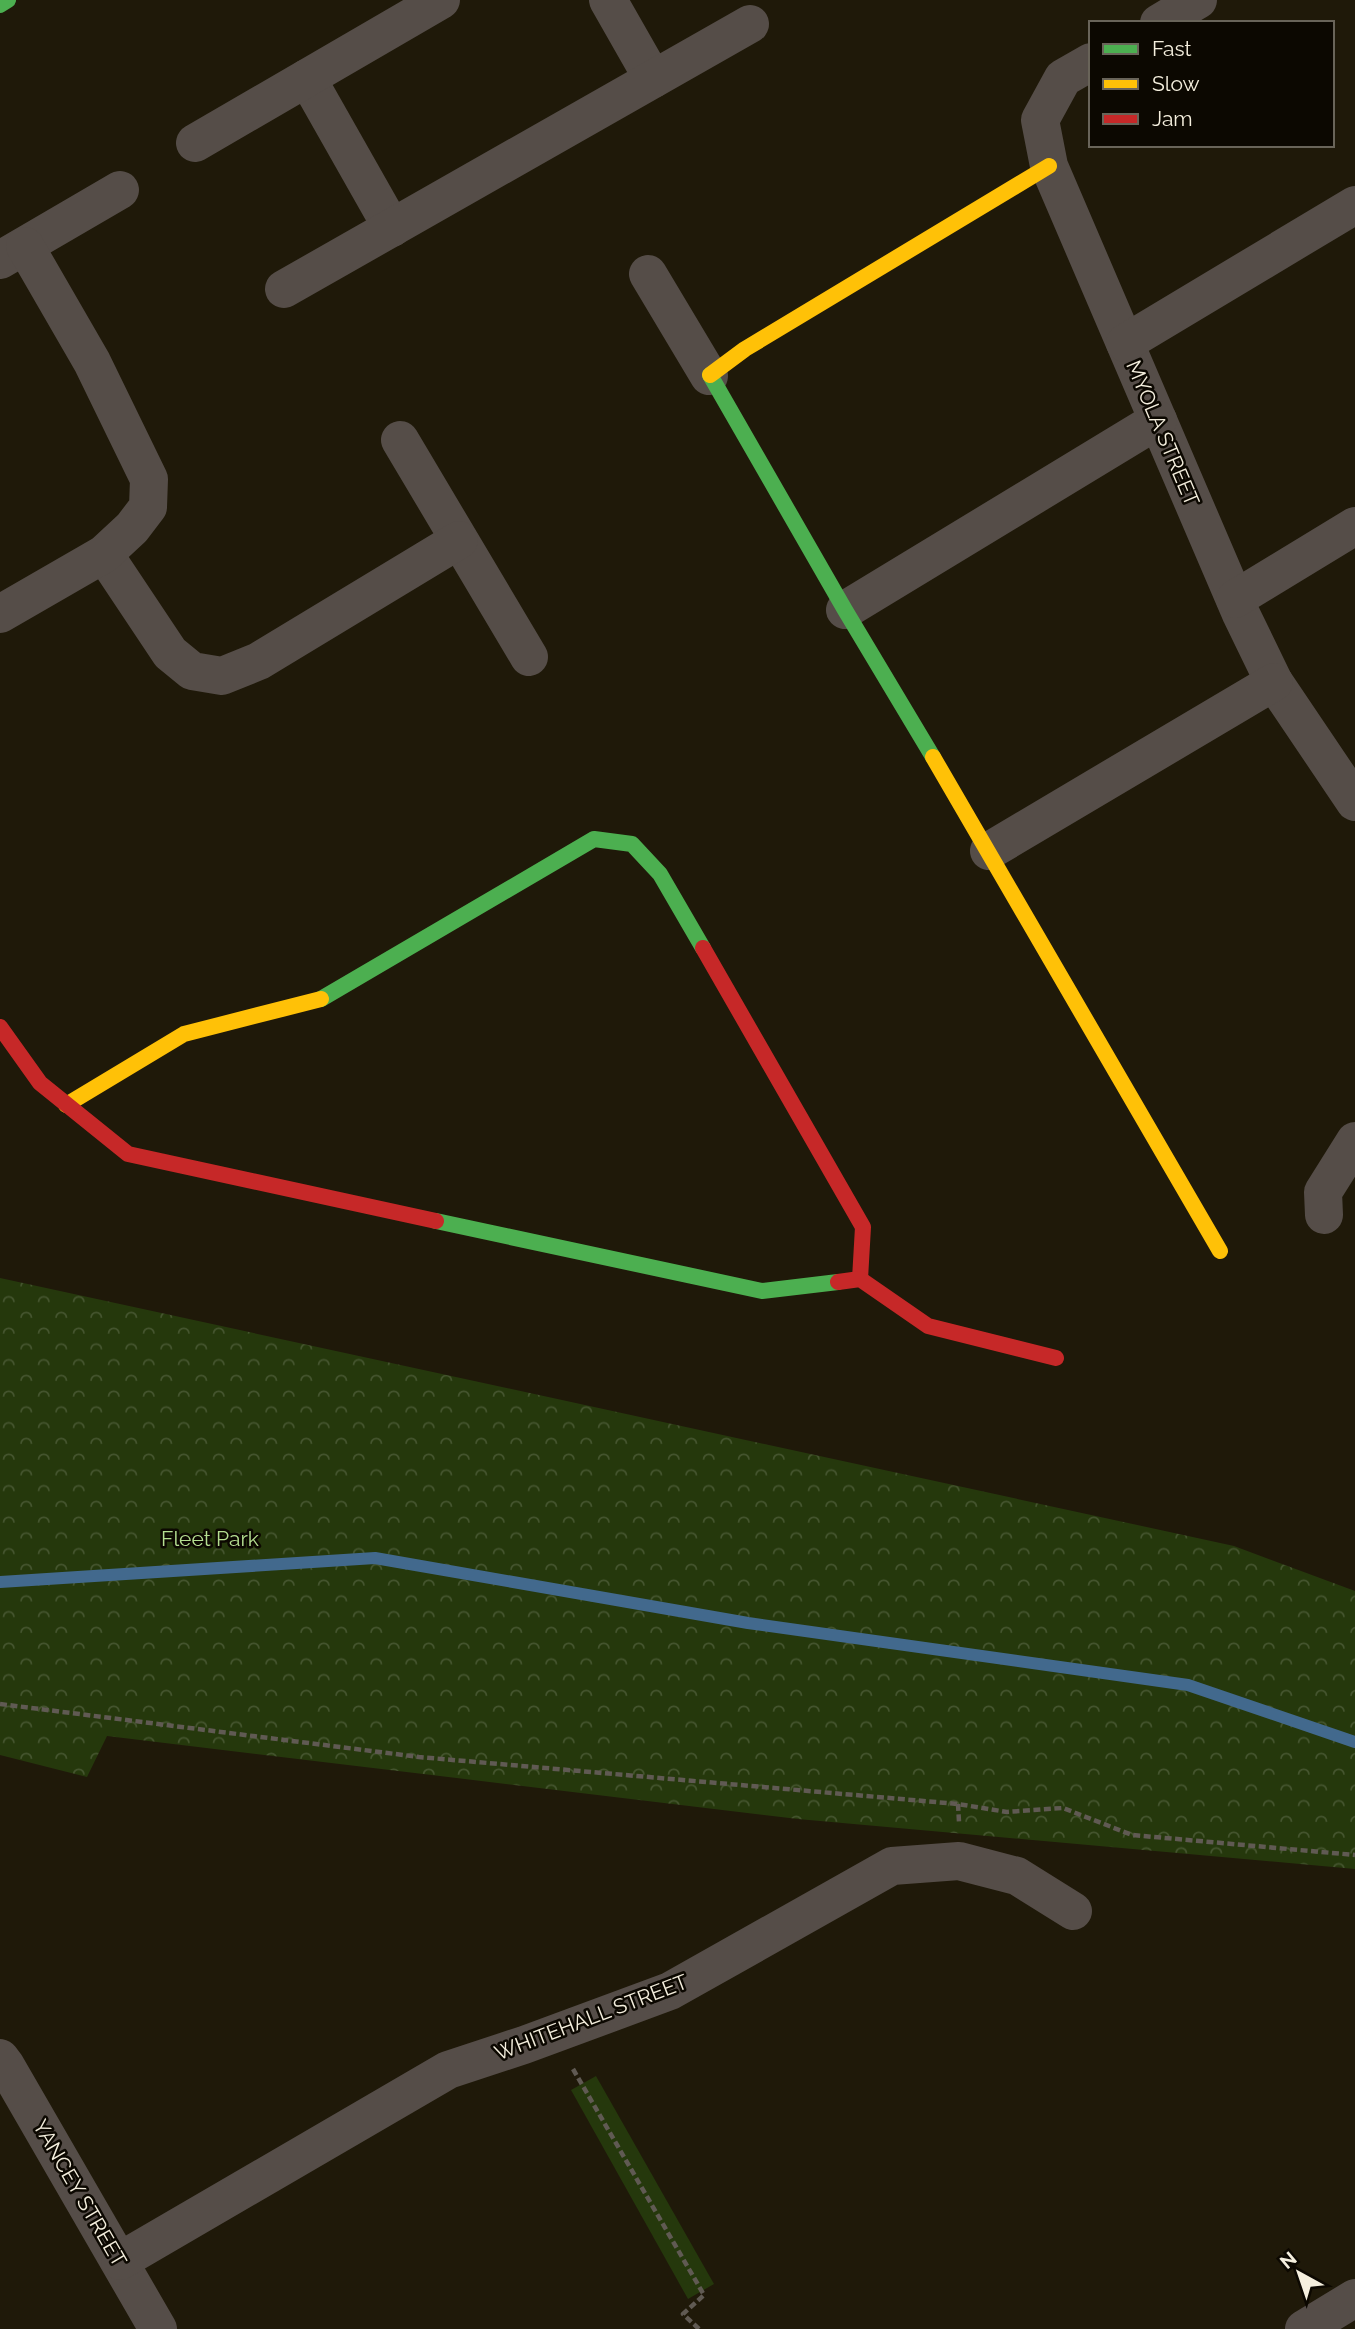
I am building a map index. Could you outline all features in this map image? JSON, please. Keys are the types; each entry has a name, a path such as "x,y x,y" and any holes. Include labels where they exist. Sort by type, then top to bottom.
{"street":[{"path":"0,5 8,0"},
{"path":"195,143 441,0"},
{"path":"608,0 653,79"},
{"path":"1162,21 1198,0"},
{"path":"284,289 750,24"},
{"name":"MYOLA STREET","path":"1089,63 1063,78 1040,120 1049,166 1235,599 1274,682 1355,802"},
{"path":"307,78 392,228"},
{"path":"709,376 745,349 1049,166"},
{"path":"0,614 104,554 132,528 148,508 149,478 92,362 12,253 120,190"},
{"path":"1125,343 1355,205"},
{"path":"648,274 989,851 1220,1251"},
{"path":"845,610 1158,420"},
{"path":"400,440 529,657"},
{"path":"1235,599 1355,526"},
{"path":"104,554 170,653 192,671 222,676 259,661 459,540"},
{"path":"989,851 1274,682"},
{"path":"66,1105 184,1034 323,998 594,839 632,844 660,874 863,1227 860,1279"},
{"path":"0,1027 40,1083 128,1154 762,1291 860,1279 928,1326 1056,1358"},
{"path":"1324,1214 1323,1192 1355,1141"},
{"name":"WHITEHALL STREET","path":"120,2261 448,2070 670,1991 892,1866 959,1861 1017,1876 1073,1911"},
{"name":"YANCEY STREET","path":"0,2058 158,2329"},
{"path":"1304,2329 1355,2298"}],"path":[{"path":"0,1704 419,1757 958,1804 1007,1812 1063,1808 1132,1835 1355,1855"},
{"path":"524,2045 538,2071 573,2068 704,2295 683,2314 699,2329"}],"green space":[{"name":"Fleet Park","path":"0,1278 1234,1546 1355,1591 1355,1869 798,1819 107,1736 87,1777 0,1755"},
{"path":"596,2076 714,2284 688,2299 571,2090"}],"waterway":[{"path":"0,1582 375,1558 748,1623 1188,1685 1355,1742"}],"traffic: fast":[{"path":"0,5 8,0"},
{"path":"710,375 933,757"},
{"path":"321,999 594,839 632,844 660,874 703,948"},
{"path":"436,1221 762,1291 838,1282"}],"traffic: slow":[{"path":"710,375 745,349 1049,166"},
{"path":"933,757 1220,1251"},
{"path":"66,1105 184,1034 321,999"}],"traffic: jam":[{"path":"703,948 863,1227 860,1279"},
{"path":"0,1027 40,1083 128,1154 436,1221"},
{"path":"838,1282 860,1279 928,1326 1056,1358"}]}
